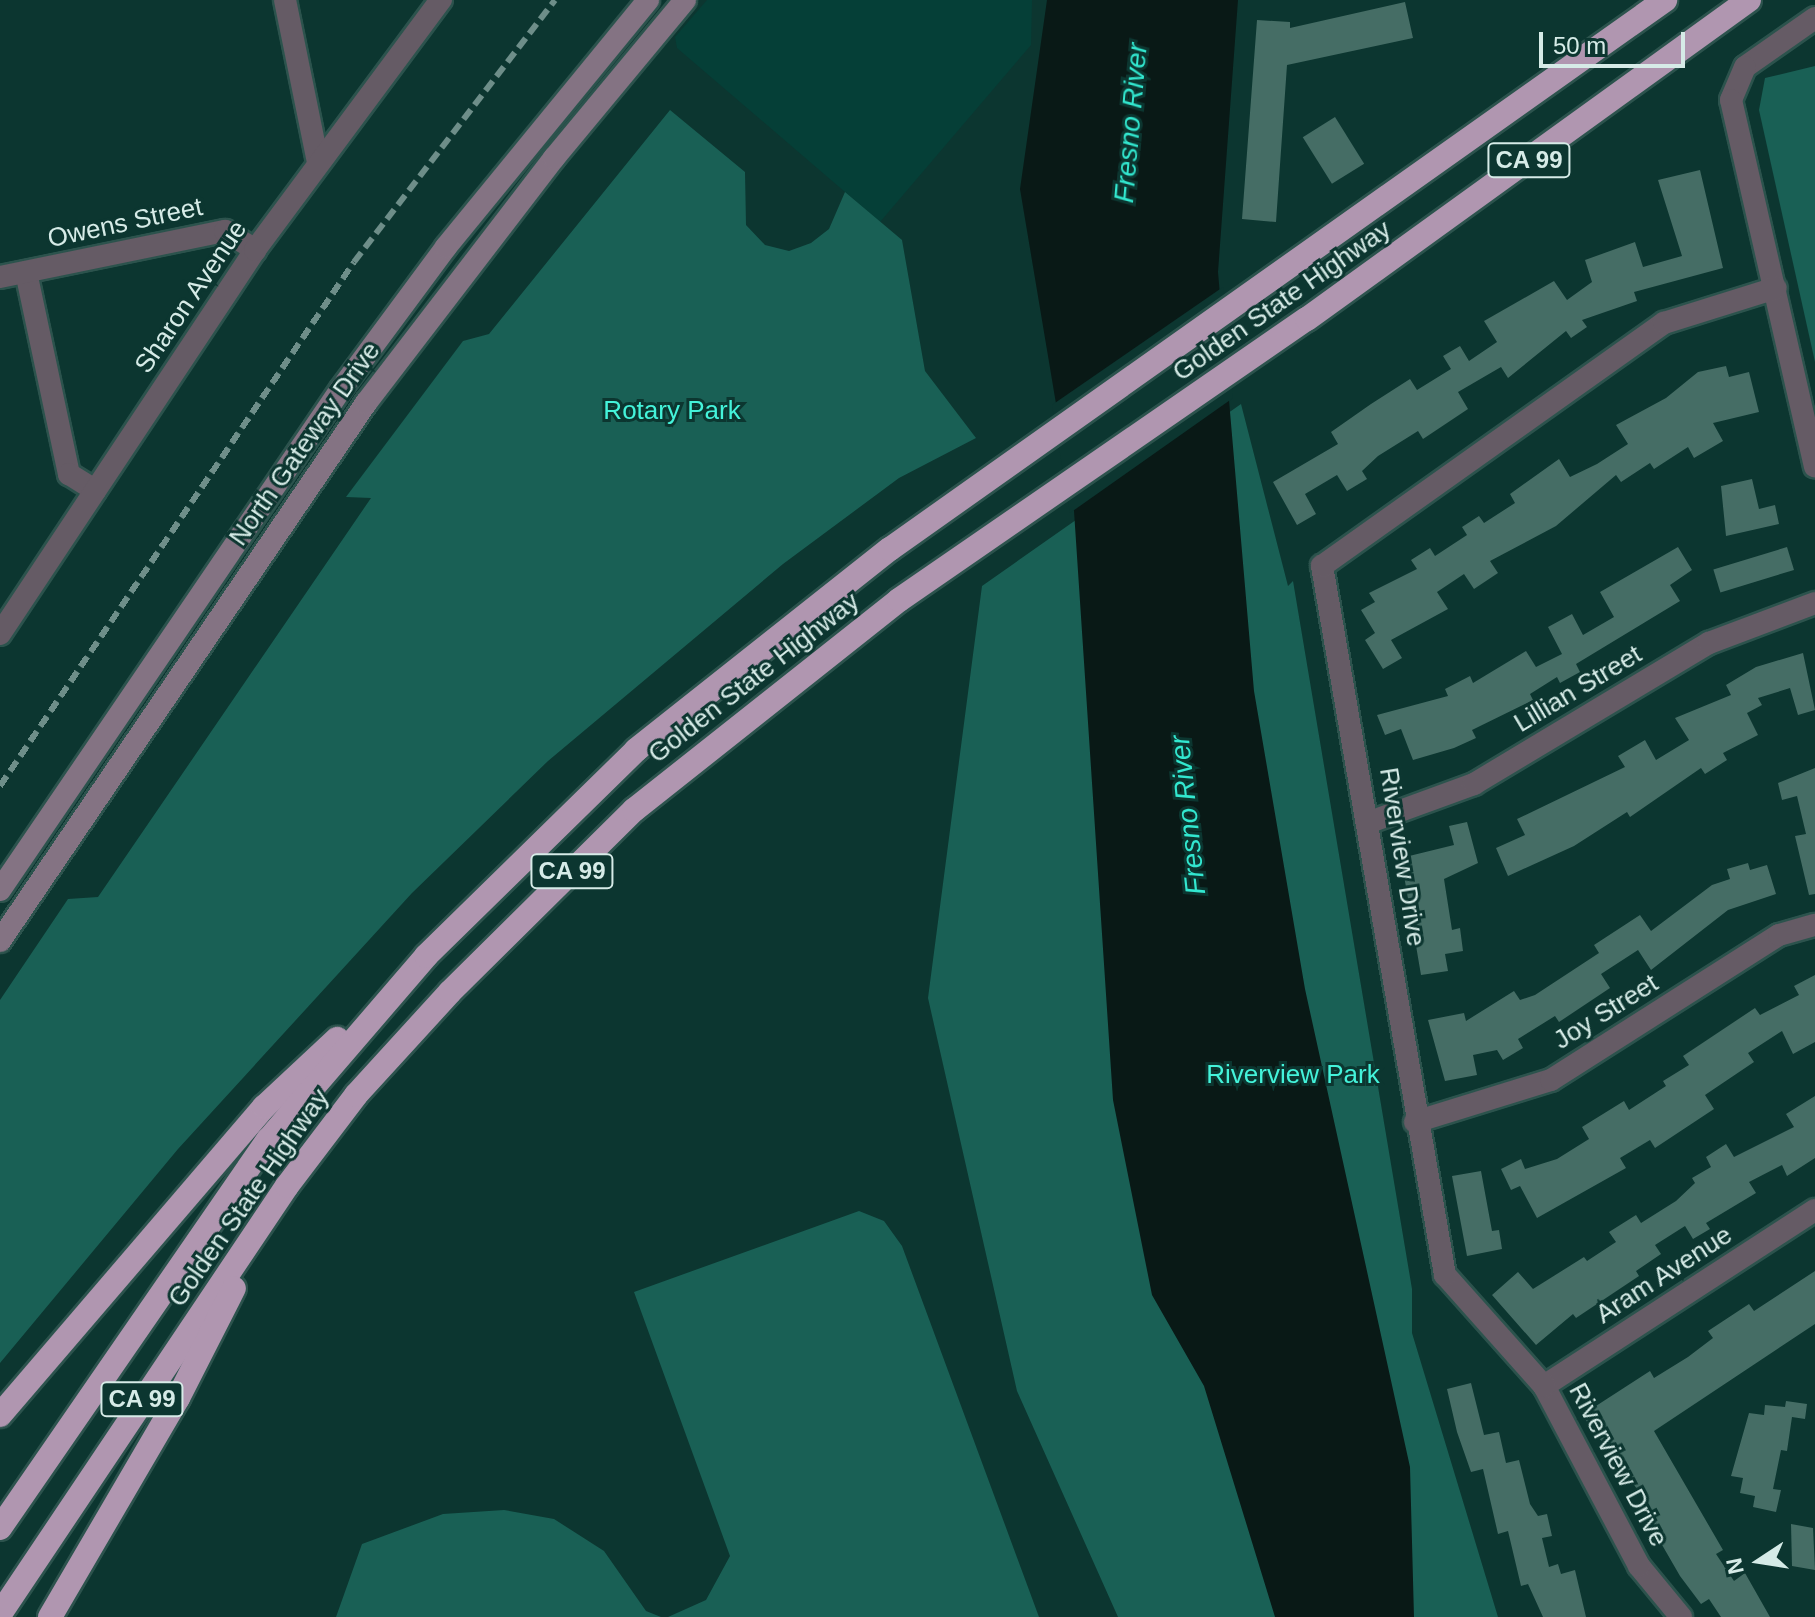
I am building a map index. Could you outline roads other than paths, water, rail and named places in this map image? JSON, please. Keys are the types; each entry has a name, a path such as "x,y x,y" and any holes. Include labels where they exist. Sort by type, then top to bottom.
{"highway":[{"name":"Golden State Highway","path":"0,1528 258,1152 426,956 636,750 890,549 1298,265 1665,0"},
{"name":"Golden State Highway","path":"0,1614 287,1186 402,1044 634,810 899,600 1307,319 1749,0"},
{"path":"0,1415 264,1107 426,956"},
{"path":"50,1617 178,1398 287,1186"}],"main road":[{"name":"North Gateway Drive","path":"0,890 341,389 446,247 648,0"},
{"name":"North Gateway Drive","path":"0,941 366,403 554,158 685,0"}],"street":[{"path":"285,0 318,162"},
{"name":"Sharon Avenue","path":"0,634 255,250 441,0"},
{"path":"1815,18 1762,53 1734,83 1733,115 1776,288 1815,466"},
{"name":"Owens Street","path":"0,277 225,231 255,250"},
{"path":"26,272 69,474 95,490"},
{"name":"Riverview Drive","path":"1681,1617 1639,1566 1544,1386 1445,1275 1415,1122 1370,822 1322,566 1664,323 1776,288"},
{"name":"Lillian Street","path":"1370,822 1474,784 1709,643 1815,603"},
{"name":"Joy Street","path":"1415,1122 1551,1080 1779,935 1815,925"},
{"name":"Aram Avenue","path":"1544,1386 1815,1210"}],"water":[{"name":"Fresno River","path":"1047,0 1238,0 1218,272 1254,691 1305,989 1410,1467 1414,1617 1275,1617 1204,1386 1152,1295 1113,1100 1074,511 1020,189"}],"railway":[{"path":"0,786 354,262 555,0"}],"park label":[{"name":"Rotary Park","path":"672,411"},
{"name":"Riverview Park","path":"1293,1075"}]}
